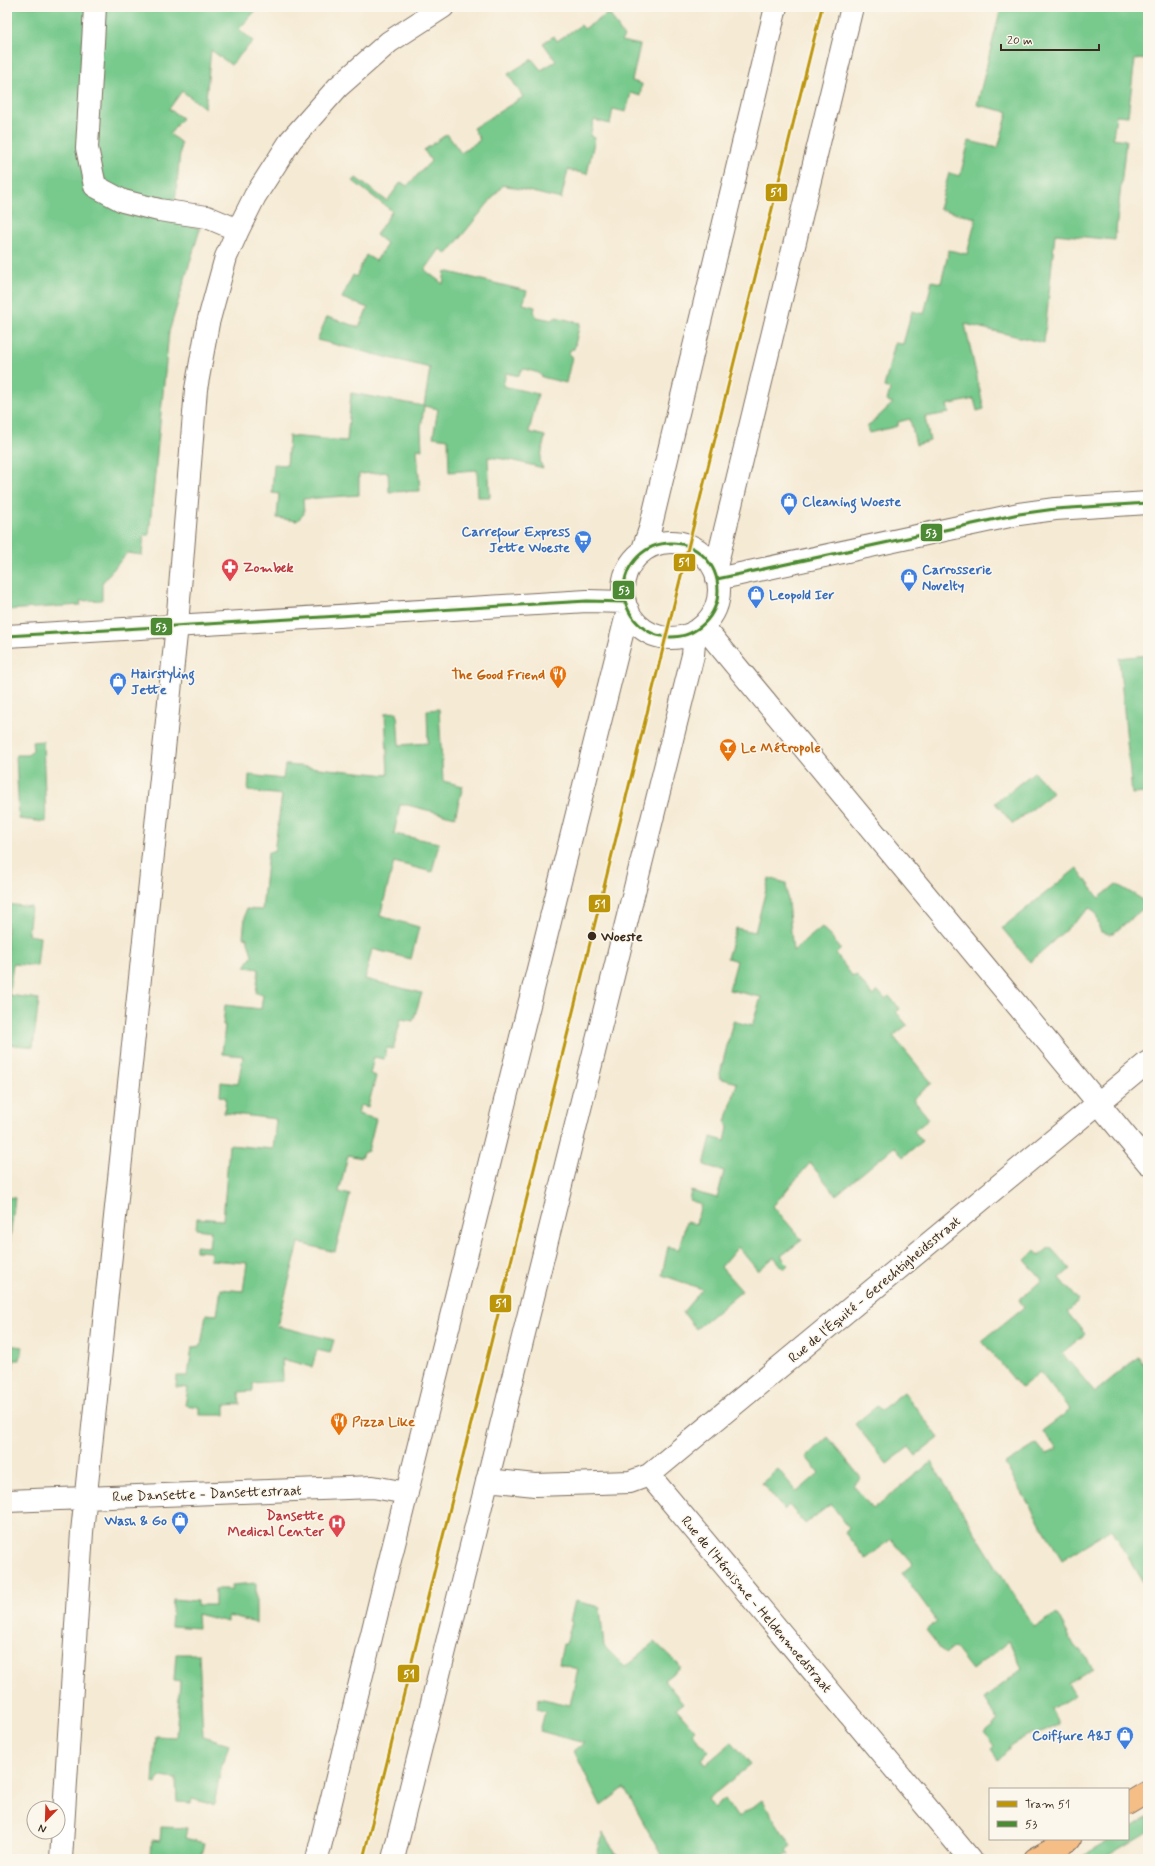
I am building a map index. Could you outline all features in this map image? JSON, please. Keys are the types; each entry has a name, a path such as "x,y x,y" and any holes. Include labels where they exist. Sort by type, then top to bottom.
{"main road":[{"path":"1129,1803 1148,1792"},
{"path":"1035,1859 1068,1840"}],"street":[{"path":"95,7 87,148 95,186 123,201 159,210 207,217 238,230"},
{"path":"61,1859 86,1498 177,625 196,389 201,356 216,290 226,257 255,196 291,140 338,87 389,42 443,7"},
{"path":"642,552 650,529 776,7"},
{"path":"716,575 852,7"},
{"path":"716,575 1019,514 1055,509 1148,503"},
{"path":"674,542 700,552 708,560 716,575 719,592 717,604 711,616 699,629 681,637 666,638 652,634 637,624 626,606 623,588 626,574 632,562 642,552 663,543 674,542"},
{"path":"7,636 587,601 626,606"},
{"path":"317,1859 626,606"},
{"path":"699,629 1148,1163"},
{"path":"393,1859 699,629"},
{"name":"Rue de l'Équité - Gerechtigheidsstraat","path":"649,1475 1148,1062"},
{"path":"487,1480 536,1485 614,1483 630,1482 649,1475"},
{"name":"Rue de l'Héroïsme - Heldenmoedstraat","path":"649,1475 970,1859"},
{"name":"Rue Dansette - Dansettestraat","path":"7,1501 373,1487 407,1493"}],"green space":[{"path":"7,7 259,7 239,29 253,41 231,65 211,50 205,108 182,91 169,109 182,118 170,134 181,143 175,204 179,220 200,229 169,332 149,535 144,535 142,555 127,553 102,583 102,600 80,601 81,605 7,610"},
{"path":"1001,7 1015,10 1016,7 1148,7 1148,60 1135,59 1128,116 1116,115 1113,138 1126,140 1115,240 1055,234 1044,343 965,324 984,409 977,411 974,399 947,405 949,413 925,417 930,441 916,445 910,419 898,422 898,426 870,433 867,427 893,403 887,401 890,389 884,387 895,343 903,344 912,311 924,314 932,281 941,283 949,250 967,254 976,218 939,209 949,173 960,176 969,141 998,148 1008,112 977,105"},
{"path":"609,13 624,37 621,41 640,45 632,81 642,84 640,96 631,93 626,112 613,109 610,124 594,120 590,136 595,138 587,174 568,170 561,199 503,185 447,254 440,249 425,270 443,284 445,271 527,291 523,304 535,307 534,312 537,317 552,320 556,317 580,323 574,349 570,350 569,355 572,357 566,383 542,377 539,373 524,369 520,371 519,376 506,373 503,386 538,394 529,432 545,436 540,462 543,468 510,460 488,457 490,497 478,497 477,470 449,472 448,439 433,437 438,409 424,406 430,368 317,340 327,317 359,327 368,308 342,298 353,275 356,277 366,255 376,261 387,244 376,235 392,211 353,181 356,178 387,201 401,182 407,186 431,161 424,150 447,134 461,153 480,140 473,128 523,97 508,74 532,59 541,70 556,61 543,43 554,36 557,41 581,25 584,29"},
{"path":"351,393 424,406 421,429 422,450 417,449 420,491 389,492 388,472 359,474 359,495 303,499 304,514 297,521 277,518 279,494 272,493 274,464 287,465 289,436 347,441"},
{"path":"1148,655 1148,793 1132,794 1119,658"},
{"path":"439,709 443,781 463,786 455,817 407,805 400,805 394,834 439,843 432,872 394,862 380,916 419,927 411,959 372,949 365,979 422,993 413,1021 401,1019 393,1049 387,1048 384,1059 374,1057 370,1074 376,1076 368,1107 360,1105 358,1114 376,1119 368,1151 363,1153 361,1158 348,1155 339,1192 350,1195 335,1252 299,1243 277,1326 334,1340 330,1353 317,1350 312,1367 282,1359 283,1381 253,1383 253,1391 239,1392 240,1404 225,1405 225,1415 199,1415 199,1407 185,1405 188,1388 176,1387 177,1376 188,1376 192,1347 201,1346 206,1314 217,1315 221,1289 243,1291 247,1263 210,1260 211,1252 196,1251 196,1246 209,1247 211,1231 196,1229 197,1218 223,1220 229,1145 273,1149 276,1119 224,1113 226,1098 220,1096 221,1082 238,1084 243,1056 222,1054 225,1025 223,1025 225,1005 261,1009 263,994 256,993 259,969 245,967 252,955 247,938 243,937 246,909 262,910 268,852 274,852 282,795 248,791 249,775 283,779 285,765 288,765 388,775 385,713 397,712 399,745 428,743 427,710"},
{"path":"43,741 46,822 19,819 16,755 28,755 33,750 32,742"},
{"path":"1034,772 1053,793 1013,824 995,803"},
{"path":"1077,868 1099,898 1116,884 1140,898 1146,906 1114,933 1109,934 1101,932 1097,916 1090,908 1030,962 1002,928"},
{"path":"769,878 786,883 793,951 822,927 841,949 836,954 853,977 856,975 873,996 878,991 885,999 889,996 900,1009 896,1012 907,1025 893,1036 932,1083 913,1099 929,1119 914,1131 922,1141 903,1157 894,1147 836,1195 810,1163 773,1206 802,1240 781,1256 788,1265 784,1269 774,1257 758,1271 738,1247 721,1267 742,1291 696,1329 683,1312 702,1289 662,1275 668,1247 679,1249 686,1222 696,1224 701,1204 689,1200 691,1191 717,1198 724,1171 704,1165 711,1137 725,1141 728,1128 726,1122 737,1083 719,1078 733,1021 752,1026 761,997 729,990 737,961 727,958 736,928 755,932"},
{"path":"7,904 31,907 28,935 40,937 37,966 13,964 9,995 39,999 33,1047 7,1044"},
{"path":"7,1197 15,1198 8,1256 7,1256"},
{"path":"1050,1247 1070,1269 1060,1278 1079,1301 1067,1312 1085,1334 1062,1353 1095,1392 1138,1357 1148,1370 1148,1590 1112,1529 1062,1560 1005,1464 1037,1444 1046,1455 1057,1449 1042,1431 1070,1410 1040,1372 1021,1388 982,1341 1024,1307 1019,1300 1042,1280 1025,1260 1035,1251 1039,1256"},
{"path":"7,1345 23,1347 20,1360 14,1360 12,1375 7,1375"},
{"path":"904,1392 939,1438 916,1456 909,1447 887,1464 855,1424 877,1406 881,1410"},
{"path":"828,1437 861,1478 853,1485 873,1509 931,1462 1034,1627 1057,1614 1074,1645 1077,1649 1082,1651 1093,1669 1068,1684 1075,1695 1052,1709 1059,1724 1035,1735 1033,1733 1012,1745 998,1760 991,1750 994,1747 984,1733 998,1721 984,1699 1022,1669 1009,1641 972,1670 954,1647 945,1654 926,1630 937,1621 902,1573 913,1564 891,1539 866,1559 845,1533 849,1528 831,1504 805,1524 789,1505 784,1510 762,1483 778,1469 797,1492 819,1473 806,1457"},
{"path":"256,1583 256,1623 228,1616 228,1622 197,1614 198,1628 171,1626 173,1599 197,1601 197,1605 215,1605 215,1589 232,1589 232,1585"},
{"path":"575,1601 600,1607 604,1646 625,1667 655,1642 681,1667 664,1680 683,1703 676,1708 695,1730 692,1733 709,1752 701,1759 705,1765 732,1742 751,1764 708,1799 714,1808 725,1799 738,1818 762,1800 791,1846 786,1850 789,1854 784,1856 785,1859 664,1859 624,1788 601,1806 574,1751 584,1743 540,1731 545,1712 537,1709 539,1698 570,1705 578,1669 559,1664 563,1644 566,1644 572,1622 570,1621"},
{"path":"176,1654 199,1654 203,1736 229,1744 224,1762 222,1762 214,1805 192,1799 191,1803 177,1802 176,1779 160,1777 156,1784 153,1783 156,1736 176,1737 180,1681 174,1680"},
{"path":"1148,1817 1148,1832 1103,1859 1078,1859 1110,1840 1129,1840 1129,1828"},
{"path":"161,1827 187,1828 185,1838 204,1843 200,1859 151,1856 152,1840 160,1841"},
{"path":"603,1833 619,1859 596,1859"}],"tram line":[{"name":"51","path":"363,1859 822,7"}],"transit line":[{"name":"53","path":"717,579 1019,514 1055,509 1148,503"},
{"name":"53","path":"662,543 680,543 689,546 705,556 715,572 718,581 718,590 718,599 715,608 705,624 689,634 680,637 662,637 653,634 637,624 627,608 624,599 624,581 627,572 637,556 653,546 662,543"},
{"name":"53","path":"7,636 587,601 625,602"}],"place":[{"name":"Cleaning Woeste","path":"789,516"},
{"name":"Carrefour Express Jette Woeste","path":"583,554"},
{"name":"Zombek","path":"230,582"},
{"name":"Carrosserie Novelty","path":"909,592"},
{"name":"Leopold Ier","path":"756,609"},
{"name":"The Good Friend","path":"558,689"},
{"name":"Hairstyling Jette","path":"118,696"},
{"name":"Le Métropole","path":"728,762"},
{"name":"Woeste","path":"592,936"},
{"name":"Pizza Like","path":"339,1436"},
{"name":"Wash & Go","path":"180,1535"},
{"name":"Dansette Medical Center","path":"337,1538"},
{"name":"Coiffure A&J","path":"1125,1750"}]}
